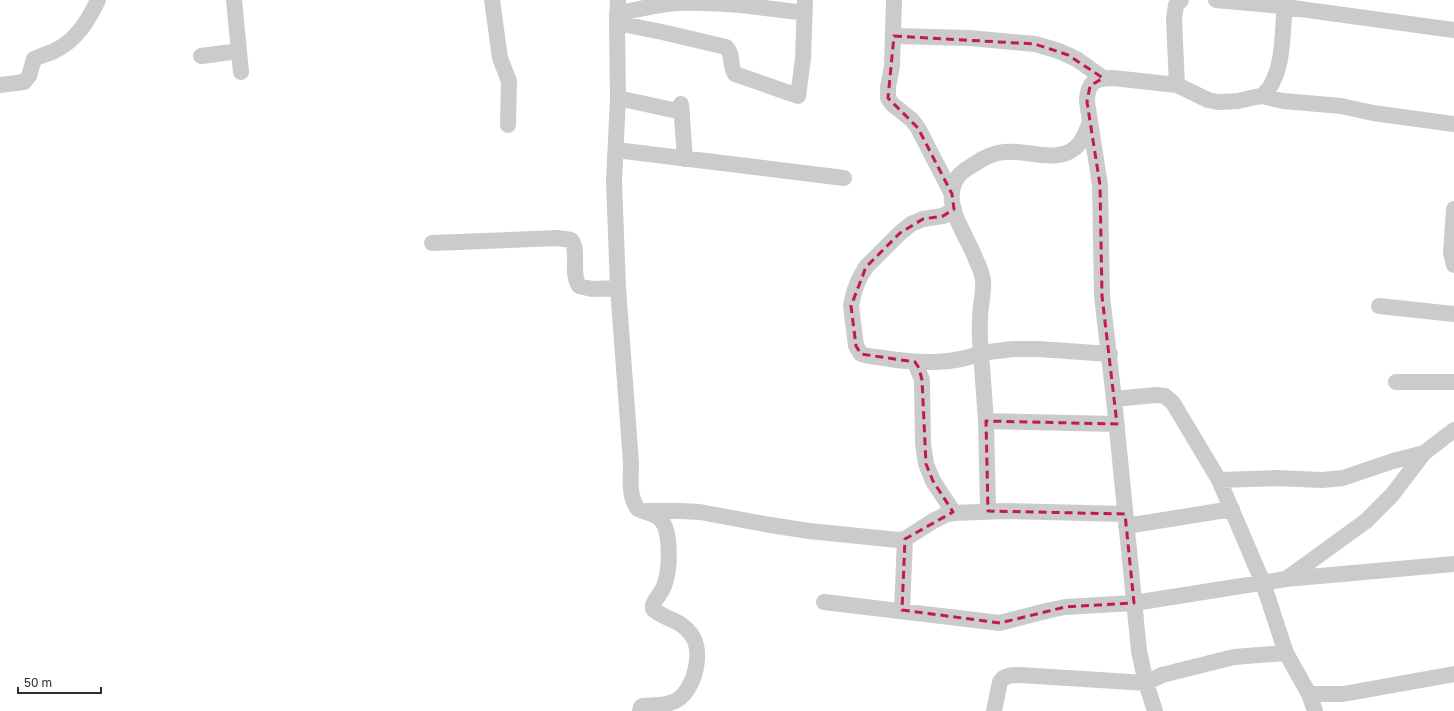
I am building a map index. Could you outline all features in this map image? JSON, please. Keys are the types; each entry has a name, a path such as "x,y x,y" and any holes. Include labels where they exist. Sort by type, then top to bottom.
{"street":[{"path":"0,85 24,82 29,76 34,59 54,52 69,42 80,31 98,0"},
{"path":"234,0 241,72"},
{"path":"492,0 500,58 509,81 508,125"},
{"path":"894,0 894,36 888,98 892,104 912,120 918,128 953,202 976,258 982,278 983,293 979,333 986,421 988,511"},
{"path":"1177,85 1174,19 1176,5 1181,0"},
{"path":"1216,0 1276,4 1454,30"},
{"path":"687,3 741,6 805,6 803,59 798,96 735,74 732,69 731,53 726,47 662,32 617,12 669,4 687,3"},
{"path":"1262,96 1276,75 1280,54 1276,4"},
{"path":"617,12 618,98 614,181 618,288 631,462 631,496 638,509 658,517 664,523 668,537 668,570 666,582 663,590 654,602 653,609 680,623 691,634 695,639 697,662 696,673 691,685 678,699 666,704 644,706 641,707 640,711"},
{"path":"894,36 970,38 1036,44 1056,50 1078,60 1103,78"},
{"path":"201,56 239,51"},
{"path":"1155,711 1146,683 1139,651 1110,354 1102,296 1100,185 1090,122 1087,92 1090,86 1094,82 1103,78 1177,85 1213,101 1238,101 1262,96 1283,101 1342,106 1373,113 1454,124"},
{"path":"618,98 682,108 685,158"},
{"path":"1090,122 1079,144 1071,151 1062,154 1038,154 1013,151 1003,152 985,158 968,168 958,177 955,183 953,202 943,216 916,222 900,233 866,267 859,279 852,299 851,317 854,340 861,354 915,362 941,362 961,359 981,353 1013,350 1110,354"},
{"path":"616,150 844,178"},
{"path":"1454,209 1451,253 1454,265"},
{"path":"432,243 558,238 567,239 571,240 574,246 575,276 579,286 592,289 618,288"},
{"path":"1379,306 1454,314"},
{"path":"915,362 922,380 923,444 926,464 932,481 954,514"},
{"path":"1396,382 1454,382"},
{"path":"1114,399 1156,395 1165,396 1173,403 1219,480 1263,583 1286,653 1309,694 1314,711"},
{"path":"986,421 1117,424"},
{"path":"1286,579 1366,521 1392,495 1424,453 1454,430"},
{"path":"1219,480 1276,478 1322,480 1343,478 1393,461 1424,453"},
{"path":"646,512 679,510 700,512 809,531 898,540 905,539 933,521 954,514 988,511 1126,520 1232,509"},
{"path":"902,610 905,539"},
{"path":"824,602 902,610 980,622 1000,623 1065,607 1134,603 1286,579 1454,564"},
{"path":"994,711 1000,682 1006,677 1020,675 1146,683 1162,675 1234,657 1286,653"},
{"path":"1309,694 1343,694 1454,674"}],"highlighted area":[{"path":"894,36 1035,44 1068,55 1103,78 1090,86 1087,102 1100,185 1102,296 1117,424 986,421 988,511 1125,514 1134,603 1065,607 1000,623 902,610 905,539 953,512 933,481 926,464 922,380 919,368 915,362 861,354 856,346 851,306 866,267 900,233 923,219 943,216 954,209 952,194 918,128 888,98"}]}
